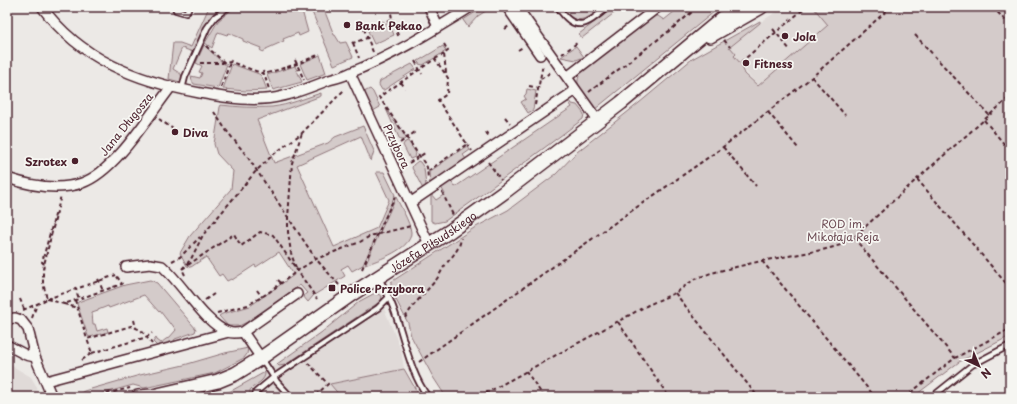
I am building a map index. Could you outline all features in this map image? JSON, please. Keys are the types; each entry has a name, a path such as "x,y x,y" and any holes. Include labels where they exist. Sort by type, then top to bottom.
{"street":[{"path":"42,7 64,32 81,47 135,76 182,90 249,99 282,96 299,92 350,73 396,52 471,7"},
{"path":"429,7 438,27"},
{"path":"507,7 540,55"},
{"path":"517,7 598,121"},
{"path":"567,77 658,7"},
{"name":"Józefa Piłsudskiego","path":"135,392 152,397 187,391 224,379 261,358 378,277 492,201 598,121 736,7"},
{"name":"Józefa Piłsudskiego","path":"689,47 761,7"},
{"name":"Przybora","path":"350,73 429,244"},
{"name":"Jana Długosza","path":"7,178 40,186 64,186 82,183 92,178 112,162 124,149 171,87"},
{"path":"410,203 482,154 579,94"},
{"path":"126,267 150,264 162,266 213,323 229,332 235,333 244,332 297,294"},
{"path":"7,319 16,318 21,320 28,329 35,357 52,397"},
{"path":"46,381 229,332"},
{"path":"244,332 261,358"},
{"path":"7,345 26,355 35,357"}],"lane":[{"path":"175,7 176,10 186,13 188,7"},
{"path":"182,90 185,77 207,28 215,17 228,7"},
{"path":"558,7 565,18 571,23 580,24 590,22 608,7"},
{"path":"378,277 389,297 400,326 416,378 428,397"},
{"path":"256,397 256,392 274,377 378,308 389,297"},
{"path":"932,397 972,365 1010,345"},
{"path":"261,358 274,377 291,397"}],"path":[{"path":"390,7 392,19 399,38"},
{"path":"579,94 673,28 698,7"},
{"path":"741,62 806,7"},
{"path":"412,366 723,147 812,77 891,7"},
{"path":"993,7 1010,26"},
{"path":"373,52 364,29 392,19"},
{"path":"773,29 790,50"},
{"path":"915,35 988,115"},
{"path":"359,58 352,43 367,38"},
{"path":"723,39 730,47"},
{"path":"204,43 224,63"},
{"path":"428,191 427,168 379,97 448,51 444,44"},
{"path":"558,57 577,44"},
{"path":"195,64 224,63 231,61 264,74 297,64 320,54"},
{"path":"428,171 467,144 438,100 447,94 448,78 446,75 444,54"},
{"path":"534,110 543,65 539,59 540,55"},
{"path":"435,59 446,75"},
{"path":"295,60 305,82"},
{"path":"218,96 231,61"},
{"path":"414,61 422,74"},
{"path":"541,79 559,67"},
{"path":"263,71 270,92"},
{"path":"812,77 845,115"},
{"path":"401,82 405,88"},
{"path":"529,86 539,88"},
{"path":"162,266 180,257 202,235 256,171 274,154 302,133 345,89"},
{"path":"479,397 618,322 648,304 675,293 695,279 711,273 761,261 841,245 854,237 988,115 1010,97"},
{"path":"214,112 316,259 339,285"},
{"path":"768,112 798,148"},
{"path":"156,117 173,129"},
{"path":"505,117 512,126"},
{"path":"983,120 1010,152"},
{"path":"400,143 414,132"},
{"path":"297,271 291,253 288,218 292,163 302,133"},
{"path":"723,147 756,186"},
{"path":"409,163 425,153"},
{"path":"482,154 502,182"},
{"path":"917,179 1010,288"},
{"path":"437,184 445,196 454,218"},
{"path":"47,299 42,274 64,186"},
{"path":"362,269 396,193"},
{"path":"215,314 248,305 262,297 316,259 332,254 370,236 412,226"},
{"path":"182,269 234,234 241,246 260,232 273,236 317,299"},
{"path":"400,326 413,305 437,278 455,254 460,243 461,233"},
{"path":"182,269 191,259 202,235"},
{"path":"854,237 954,358"},
{"path":"761,261 875,397"},
{"path":"31,323 37,304 75,288 116,275 126,267"},
{"path":"182,269 186,276"},
{"path":"64,304 122,284 116,275"},
{"path":"98,280 103,291"},
{"path":"278,280 280,284"},
{"path":"75,288 79,299"},
{"path":"257,290 262,297"},
{"path":"675,293 758,397"},
{"path":"205,300 214,294"},
{"path":"20,299 24,309"},
{"path":"47,299 74,307 78,310"},
{"path":"75,300 92,353"},
{"path":"28,308 32,318"},
{"path":"134,320 136,328"},
{"path":"618,322 669,397"},
{"path":"87,339 131,326 141,330 156,349"},
{"path":"110,328 111,332"},
{"path":"905,397 954,358 1010,329"},
{"path":"80,363 92,353 147,337 152,333"},
{"path":"305,357 309,364 328,384 316,396"},
{"path":"526,371 544,397"},
{"path":"93,397 135,392"}],"shaded area":[{"path":"784,7 849,7 758,86 727,50 759,23"},
{"path":"381,301 401,350 404,369 330,384 341,397 211,397 231,391 246,384 277,364 279,366 303,353"},
{"path":"7,363 31,377 37,387 38,397 7,397"}],"green space":[{"path":"209,7 223,7 209,18 193,52 182,48 173,69 181,74 182,78 180,82 169,79 173,43 180,43 191,47"},
{"path":"235,7 301,7 308,32 299,36 298,33 283,39 284,41 266,49 263,52 260,50 261,48 243,41 243,39 229,33 227,35 218,32 212,48 205,43 218,21"},
{"path":"313,7 323,7 334,35 340,43 346,42 353,57 334,65 312,12"},
{"path":"484,7 492,7 478,16 468,27 463,20"},
{"path":"560,7 604,7 587,18 576,19 565,14"},
{"path":"614,7 622,7 582,38 579,34"},
{"path":"680,7 720,7 594,110 580,92 578,87 579,76 582,70 652,15 658,16 664,20"},
{"name":"ROD im. Mikołaja Reja","path":"813,7 1010,7 1010,336 959,362 913,397 446,397 433,377 411,336 408,323 392,292 391,282 474,228 508,210 556,174 577,152 692,59 760,21 760,23 730,47 736,54 734,56 741,64 745,74 758,86 828,25"},
{"path":"389,22 394,35 374,44 368,31"},
{"path":"204,45 224,64 227,64 218,88 194,84 192,81 191,76 200,78 202,73 199,72 202,66 196,63"},
{"path":"443,46 446,51 423,65 419,64 418,61"},
{"path":"576,46 584,57 576,60 561,57"},
{"path":"320,55 326,73 307,80 300,64"},
{"path":"232,64 259,74 262,77 267,90 245,91 223,89"},
{"path":"412,64 416,69 382,90 379,85 380,81"},
{"path":"295,66 302,82 273,90 267,75"},
{"path":"370,89 380,107 373,111 364,92"},
{"path":"527,89 536,91 533,110 528,113 521,102 526,99 524,96"},
{"path":"321,93 321,96 257,120 274,163 328,143 335,137 363,126 374,151 371,161 361,136 297,165 334,247 377,228 389,200 376,172 384,172 395,195 363,265 352,271 348,265 341,269 345,276 314,295 308,302 303,296 307,293 300,285 247,322 239,326 228,326 219,316 250,306 294,275 279,252 256,267 255,265 232,280 227,281 222,274 219,276 206,257 191,267 187,266 180,253 190,236 231,189 233,171 217,154 214,144 220,107 221,105 272,107 291,103"},
{"path":"569,99 572,104 577,105 584,114 583,119 445,221 435,223 431,221 431,194 436,200 445,194 441,187 450,180 455,187 572,107 567,100"},
{"path":"386,109 406,137 404,140 400,140"},
{"path":"408,141 416,153 415,157 410,159 403,145"},
{"path":"465,147 468,147 470,150 463,155 466,159 430,184 429,172"},
{"path":"418,161 424,168 426,186 423,189 412,168"},
{"path":"396,197 409,224 411,232 410,238 400,249 365,265"},
{"path":"150,280 157,283 196,329 195,332 175,339 173,343 157,346 153,342 156,338 161,343 169,338 176,330 144,295 109,308 108,306 92,313 93,324 95,324 97,331 107,328 108,332 90,337 88,336 77,304 78,302 125,285"},
{"path":"375,293 382,296 381,301 285,365 279,366 277,364 322,332 360,301"},
{"path":"248,348 247,354 244,358 215,373 144,388 133,385 90,397 74,397 84,391 140,375"},
{"path":"404,369 420,397 341,397 330,384"},
{"path":"265,372 264,378 250,390 250,397 211,397 231,391"}],"place":[{"name":"Bank Pekao","path":"347,25"},
{"name":"Jola","path":"785,36"},
{"name":"Fitness","path":"746,63"},
{"name":"Diva","path":"175,132"},
{"name":"Szrotex","path":"75,161"},
{"name":"Police Przybora","path":"332,288"}]}
